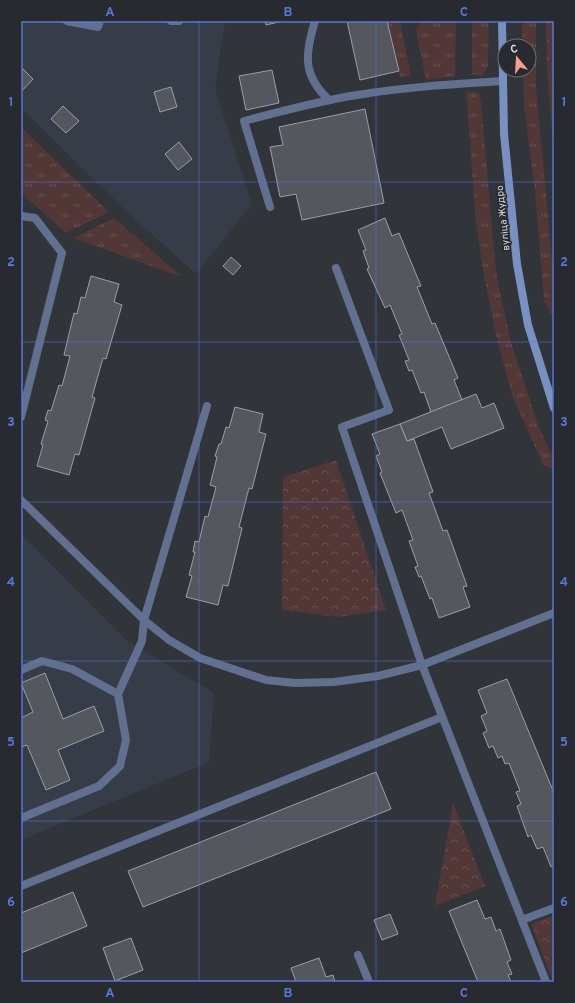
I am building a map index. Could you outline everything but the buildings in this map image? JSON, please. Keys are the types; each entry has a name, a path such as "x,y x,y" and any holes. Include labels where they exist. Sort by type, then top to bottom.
{"main road":[{"name":"вуліца Жудро","path":"502,21 504,134 517,264 528,325 554,408"}],"lane":[{"path":"67,21 98,27 100,21"},
{"path":"171,21 179,21"},
{"path":"315,21 309,39 307,57 310,75 317,89 329,100"},
{"path":"270,207 244,121 329,100 423,86 503,81"},
{"path":"21,216 35,218 62,253 21,417"},
{"path":"336,268 389,410 342,427 422,665 546,982"},
{"path":"21,818 99,786 120,766 126,740 118,694 142,641 144,620 207,406"},
{"path":"21,500 144,620 170,640 200,658 266,680 296,683 334,682 378,676 422,665 554,613"},
{"path":"21,670 42,661 72,669 118,694"},
{"path":"21,886 442,717"},
{"path":"522,920 554,908"},
{"path":"358,955 369,982"}],"shaded area":[{"path":"21,21 225,21 215,89 252,204 196,274 126,211 21,108"},
{"path":"21,534 127,641 214,693 209,762 21,840"}],"green space":[{"path":"387,21 400,21 411,76 400,77"},
{"path":"420,21 456,21 455,76 426,80 416,31"},
{"path":"472,21 489,21 488,66 482,76 472,74"},
{"path":"522,21 536,21 536,38 522,38"},
{"path":"546,21 554,21 554,154 547,69"},
{"path":"523,78 536,78 553,269 554,316 551,314 544,300 535,192 524,107"},
{"path":"466,91 479,93 481,102 496,272 510,339 539,428 554,459 554,469 544,466 513,398 498,344 484,276 476,222"},
{"path":"21,127 109,212 66,233 21,193"},
{"path":"114,218 182,277 73,238"},
{"path":"336,460 386,610 338,617 282,610 283,477"},
{"path":"453,803 485,886 435,906"},
{"path":"554,915 554,982 553,982 531,924"}]}
